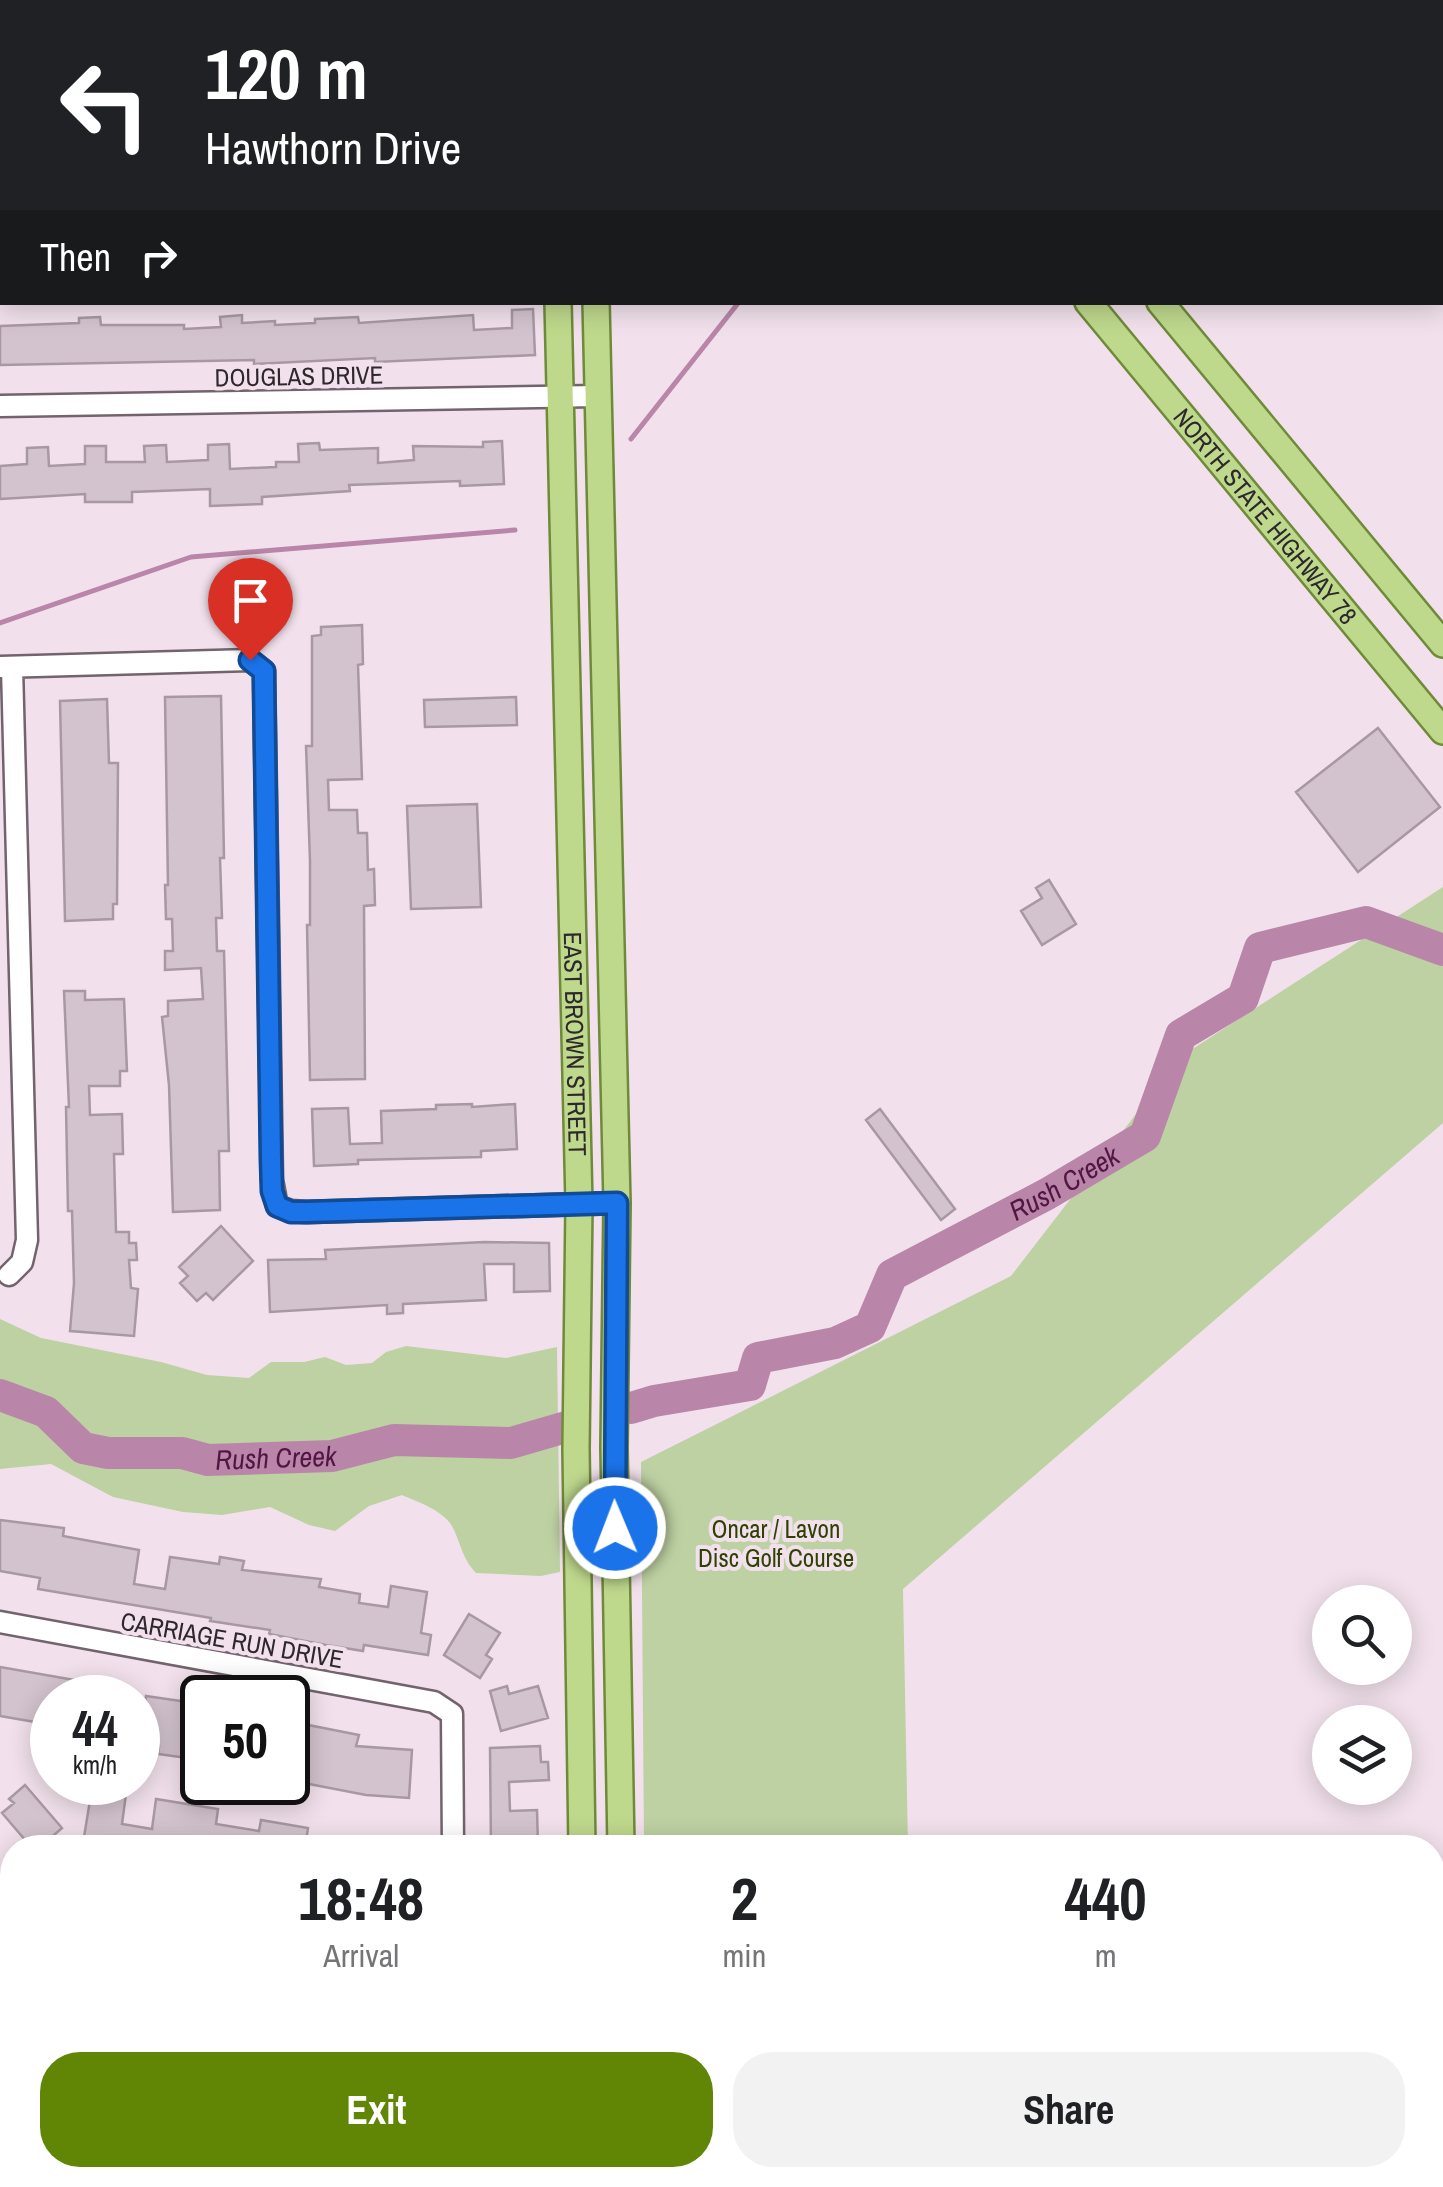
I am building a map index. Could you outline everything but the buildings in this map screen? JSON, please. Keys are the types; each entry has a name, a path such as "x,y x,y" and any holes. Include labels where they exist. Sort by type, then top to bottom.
{"main road":[{"name":"EAST BROWN STREET","path":"558,305 579,1204 576,1449 582,1835"},
{"name":"EAST BROWN STREET","path":"596,305 617,1203 614,1448 620,1835"},
{"name":"NORTH STATE HIGHWAY 78","path":"1090,305 1443,731"},
{"path":"1162,305 1443,644"},
{"path":"573,932 611,930"}],"street":[{"name":"DOUGLAS DRIVE","path":"0,406 598,396"},
{"path":"9,1275 22,1262 27,1240 6,667 250,660 264,671 271,1159 272,1191 277,1206 291,1212 306,1212 617,1203"},
{"name":"CARRIAGE RUN DRIVE","path":"0,1622 434,1702 452,1714 454,1835"}],"green space":[{"name":"Oncar / Lavon Disc Golf Course","path":"1443,887 1443,1123 903,1589 908,1835 644,1835 641,1462 1011,1276 1180,1057"},
{"path":"0,1319 41,1338 207,1375 249,1378 271,1362 304,1362 325,1357 346,1365 372,1363 386,1352 406,1346 506,1358 557,1347 560,1572 541,1576 476,1573 450,1523 432,1508 402,1495 369,1506 335,1531 309,1525 270,1507 222,1515 183,1512 113,1497 51,1464 0,1469"}],"waterway":[{"path":"631,439 737,305"},
{"path":"0,623 191,557 515,530"},
{"name":"Rush Creek","path":"631,1408 750,1385 758,1358 835,1343 870,1327 892,1275 1047,1194 1145,1136 1181,1035 1243,998 1260,948 1366,922 1443,950"},
{"name":"Rush Creek","path":"0,1395 46,1412 83,1448 108,1453 182,1453 208,1460 332,1456 394,1440 511,1443 566,1427"}],"route":[{"path":"250,660 264,671 271,1159 272,1191 277,1206 291,1212 306,1212 617,1203 615,1528"}]}
